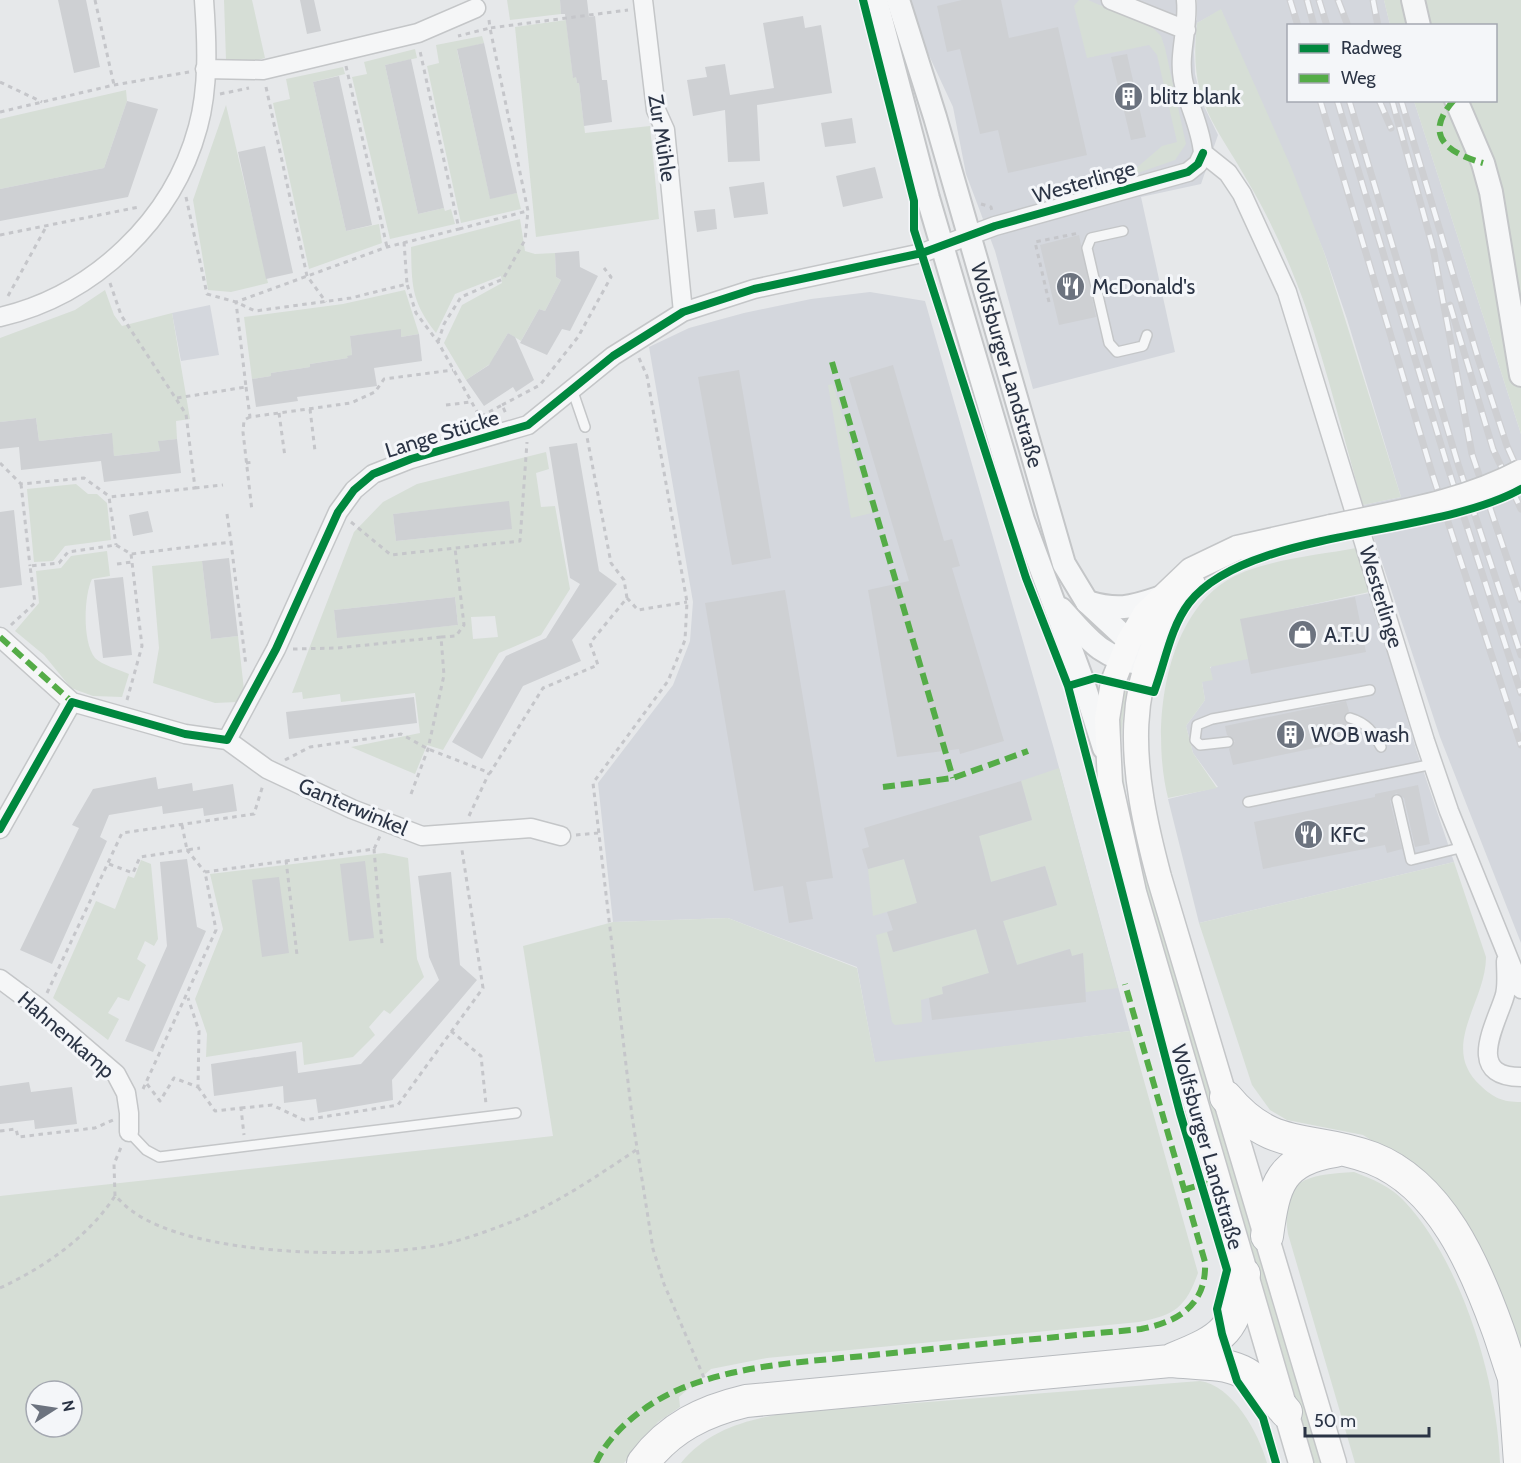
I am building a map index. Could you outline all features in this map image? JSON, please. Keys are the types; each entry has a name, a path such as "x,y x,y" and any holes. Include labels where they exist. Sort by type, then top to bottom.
{"highway":[{"path":"1226,1097 1238,1112 1273,1136 1373,1159 1409,1180 1437,1209 1462,1249 1482,1291 1517,1387 1520,1463"},
{"path":"1267,1236 1274,1198 1289,1170 1300,1159 1340,1150"},
{"path":"1170,1361 1212,1344 1231,1324 1240,1301 1244,1274"},
{"path":"643,1463 655,1447 672,1432 698,1415 727,1405 766,1398 1170,1361 1232,1366 1240,1369 1263,1384 1286,1412"},
{"path":"661,1463 675,1445 727,1405"}],"main road":[{"path":"1125,651 1145,614 1159,598 1191,570 1217,557 1249,544 1449,501 1489,488 1521,472"},
{"path":"1146,664 1175,605 1217,557"},
{"name":"Wolfsburger Landstraße","path":"1125,651 1113,682 1107,719 1107,758 1110,783 1134,892 1301,1463"},
{"name":"Wolfsburger Landstraße","path":"1146,664 1138,689 1136,757 1143,807 1160,877 1334,1463"}],"street":[{"path":"3,310 19,313 67,292 104,267 129,244 165,202 181,175 198,127 205,69 204,0"},
{"name":"Wolfsburger Landstraße","path":"876,0 942,246 1023,520 1054,602 1107,758"},
{"name":"Wolfsburger Landstraße","path":"898,0 1047,511 1065,564 1086,602 1125,651 1146,664"},
{"path":"1111,0 1186,30"},
{"path":"1186,0 1186,30 1182,57 1183,80 1202,136 1203,153"},
{"path":"1413,0 1419,24"},
{"name":"Zur Mühle","path":"644,4 656,110 665,130 683,312"},
{"path":"205,69 262,70 418,33 476,8"},
{"path":"1457,102 1484,163 1491,192 1521,375"},
{"name":"Westerlinge","path":"942,246 1188,172 1198,164 1203,153 1228,173 1242,194 1287,292 1433,764 1521,989"},
{"name":"Lange Stücke","path":"226,740 276,649 338,512 354,490 373,474 411,459 521,428 632,343 683,312 753,290 853,270 942,246"},
{"path":"1086,602 1107,608 1128,608 1159,598"},
{"name":"Wolfsburger Landstraße","path":"1054,602 1099,650 1125,651"},
{"path":"4,633 72,702 185,734 226,740"},
{"path":"0,829 72,702"},
{"name":"Ganterwinkel","path":"226,740 267,769 386,823 422,836 531,828 561,836"},
{"name":"Westerlinge","path":"1506,953 1505,997 1493,1022 1486,1047 1493,1066 1506,1076 1521,1077"},
{"name":"Hahnenkamp","path":"0,979 39,1008 116,1074 126,1094 129,1122"}],"lane":[{"path":"1123,231 1091,238 1087,248 1109,343 1117,352 1143,346 1147,335"},
{"path":"572,389 585,427"},
{"path":"1228,742 1200,745 1195,740 1197,725 1212,719 1370,690"},
{"path":"1350,718 1361,721 1372,731 1381,747"},
{"path":"1248,802 1433,764"},
{"path":"1397,800 1411,860 1464,847"},
{"path":"129,1122 146,1150 159,1157 516,1113"}],"path":[{"path":"95,0 114,85"},
{"path":"449,38 490,28 644,4"},
{"path":"438,342 444,324 461,297 503,279 525,240 528,211 490,28"},
{"path":"418,46 459,229"},
{"path":"345,62 387,247"},
{"path":"0,112 114,85 205,69"},
{"path":"0,82 44,102"},
{"path":"203,97 266,83 307,276 326,302"},
{"path":"181,175 207,294 236,302 255,311 326,302 407,284"},
{"path":"0,235 165,202"},
{"path":"991,207 1002,207"},
{"path":"236,302 387,247 528,211"},
{"path":"3,310 46,227"},
{"path":"404,243 407,284 416,314 438,342 480,417 540,385 578,337 611,277 603,268"},
{"path":"104,267 121,315 186,414 195,488"},
{"path":"236,302 250,417"},
{"path":"632,343 647,376 687,602 685,640 668,681 593,783 636,1150 658,1266 705,1380"},
{"path":"252,511 244,420 250,417 351,403 375,392 384,379 453,369"},
{"path":"177,398 246,387"},
{"path":"446,405 471,402"},
{"path":"338,512 391,555 520,541 521,428 502,405"},
{"path":"310,409 315,451"},
{"path":"279,413 285,456"},
{"path":"585,427 611,563 624,580 627,598 638,610 687,602"},
{"path":"246,463 253,462"},
{"path":"0,463 21,484 35,603 4,633"},
{"path":"21,484 84,478 109,497 223,485"},
{"path":"109,497 116,545"},
{"path":"227,514 250,694"},
{"path":"30,567 58,563 68,552 116,545 131,554 231,542"},
{"path":"276,649 338,648 456,636 464,625 455,548"},
{"path":"123,716 142,646 131,554"},
{"path":"117,564 132,562"},
{"path":"147,1083 160,1101 174,1078 198,1087 215,1111 272,1105 304,1120 398,1105 483,988 460,834 490,773 543,688 598,665 590,643 627,598"},
{"path":"411,794 428,749 444,675 441,637"},
{"path":"39,1008 122,833 254,814 267,769 309,747 401,734 428,749 490,773"},
{"path":"382,944 374,849 386,823"},
{"path":"0,1288 75,1241 95,1224 115,1196 114,1164 129,1122 216,930 205,872 187,850 182,825"},
{"path":"109,864 133,873 140,857 200,848"},
{"path":"205,872 374,849"},
{"path":"286,860 297,955"},
{"path":"188,996 199,1031 198,1087"},
{"path":"451,1031 481,1056 487,1117"},
{"path":"241,1108 245,1146"},
{"path":"0,1131 16,1129 18,1137 129,1122"},
{"path":"115,1196 133,1212 161,1227 196,1238 291,1252 415,1248 468,1237 542,1209 576,1191 636,1150"}],"shaded area":[{"path":"224,0 252,0 265,58 244,64 226,60"},
{"path":"507,0 560,0 561,14 510,20"},
{"path":"908,0 1184,0 1197,21 1197,0 1384,0 1390,24 1287,24 1287,102 1414,102 1521,434 1521,943 1440,737 1363,505 1401,497 1347,319 1324,252 1221,10 1197,23 1194,52 1195,74 1202,102 1218,135 1201,184 1141,197 1175,352 1033,389 995,251 966,174 953,107 926,49"},
{"path":"1079,0 1088,0 1153,28 1161,36 1186,144 1175,160 1135,174 1134,170 1162,146 1177,142 1157,55 1149,45 1087,58 1074,6"},
{"path":"1384,0 1521,0 1521,434 1414,102 1497,102 1497,24 1390,24"},
{"path":"1221,9 1291,167 1324,252 1401,497 1363,505 1322,357 1294,277 1267,216 1207,111 1197,73 1195,50 1197,23"},
{"path":"566,20 573,77 576,77 579,83 585,133 650,126 659,219 536,237 515,27"},
{"path":"482,36 484,43 457,50 490,198 517,193 521,209 461,223 427,66 439,63 436,45"},
{"path":"415,49 417,58 385,65 418,214 444,208 445,211 451,209 455,224 390,239 352,77 367,74 364,62"},
{"path":"343,67 345,74 313,82 346,231 379,224 382,243 309,269 273,103 290,99 286,79"},
{"path":"126,90 127,101 104,168 0,189 0,119"},
{"path":"226,105 268,283 231,292 208,290 193,200"},
{"path":"520,219 525,251 535,254 555,253 556,277 561,280 545,311 539,309 521,341 508,333 495,355 499,358 466,380 444,343 462,305 502,283 501,276 455,294 436,333 417,302 411,247"},
{"path":"105,290 114,315 122,326 172,313 190,419 176,421 177,439 159,441 160,451 114,456 111,433 39,441 36,418 0,422 0,338 75,310"},
{"path":"405,290 419,334 401,337 401,330 350,336 352,355 348,358 310,364 310,367 271,373 271,376 252,379 244,317 343,304"},
{"path":"870,292 925,301 1054,749 1130,1031 875,1063 857,967 728,918 613,922 598,783 673,685 690,641 693,602 649,347 689,328 744,313 811,299"},
{"path":"210,305 219,355 181,361 172,313"},
{"path":"833,384 872,513 851,518 828,385"},
{"path":"546,452 549,469 536,473 541,507 555,506 570,589 541,635 499,653 443,750 427,745 415,774 351,747 420,733 415,693 341,702 340,694 303,699 302,692 292,693 354,532 383,502 417,484","holes":["508,502 511,529 396,541 393,514","455,597 458,625 337,637 334,610","495,616 498,637 473,639 471,617"]},
{"path":"76,484 88,494 97,494 107,503 111,540 65,546 53,561 34,562 27,489"},
{"path":"1356,548 1369,592 1282,611 1248,659 1210,667 1213,680 1202,682 1205,700 1186,726 1193,753 1217,788 1168,798 1161,740 1163,709 1168,677 1177,646 1190,619 1208,596 1231,578 1244,572 1275,562"},
{"path":"107,551 110,576 92,579 87,596 86,630 95,658 129,674 122,697 93,696 71,688 44,655 15,631 39,603 36,571 61,568 71,556"},
{"path":"202,561 211,639 238,636 244,690 237,702 215,703 153,683 159,648 152,566"},
{"path":"1370,593 1416,749 1454,862 1199,923 1168,799 1218,787 1193,753 1186,726 1205,700 1202,682 1240,619"},
{"path":"1123,690 1127,691 1121,735 1122,762 1134,837 1148,886 1165,928 1324,1463 1311,1463 1139,871 1122,778 1120,733"},
{"path":"1059,768 1118,988 1086,992 1083,954 1072,956 1069,949 1017,965 1003,921 1057,905 1045,866 991,882 979,836 1032,820 1021,781"},
{"path":"384,853 408,858 417,959 424,977 390,1014 384,1010 369,1027 375,1035 353,1057 304,1065 302,1042 206,1057 207,1034 195,999 223,929 210,874"},
{"path":"904,859 917,903 873,916 868,869"},
{"path":"141,860 151,864 158,939 154,946 145,941 137,959 146,965 129,1001 118,997 108,1013 119,1019 108,1040 53,998 96,901 115,909 128,876 134,878"},
{"path":"1454,862 1486,957 1484,974 1467,1024 1464,1056 1469,1071 1481,1086 1503,1100 1521,1102 1521,1354 1449,1200 1430,1177 1363,1135 1287,1120 1270,1110 1252,1085 1199,923"},
{"path":"728,918 857,968 875,1062 1130,1031 1198,1273 1189,1294 1184,1302 1170,1312 1139,1322 767,1358 711,1369 679,1397 680,1407 658,1422 624,1463 0,1463 0,1196 553,1136 523,946 613,922"},
{"path":"976,929 989,973 942,987 943,994 921,1000 922,1022 895,1025 892,1022 876,935 887,932 894,952"},
{"path":"1354,1172 1381,1184 1400,1197 1425,1227 1443,1257 1473,1324 1484,1360 1492,1396 1500,1463 1355,1463 1288,1234 1286,1215 1288,1201 1300,1183 1323,1175"},
{"path":"1200,1381 1212,1384 1223,1391 1242,1412 1258,1438 1267,1463 681,1463 703,1442 729,1428 786,1413"}],"building":[{"path":"58,0 86,0 100,67 74,73"},
{"path":"300,0 314,0 321,31 307,34"},
{"path":"560,0 587,0 589,17 595,16 602,80 607,80 612,122 584,126 579,83 576,77 573,78 565,14 561,14"},
{"path":"962,0 1001,0 1009,38 1058,27 1087,155 1008,173 998,130 980,134 960,49 947,52 937,6"},
{"path":"803,16 805,28 821,25 832,93 757,105 760,161 728,162 725,110 693,116 687,80 707,77 705,67 725,64 730,95 774,88 763,23"},
{"path":"484,43 517,193 490,199 457,49"},
{"name":"blitz blank","path":"1127,54 1146,137 1131,140 1111,57"},
{"path":"411,59 444,208 418,214 385,65"},
{"path":"339,76 372,225 346,231 313,82"},
{"path":"127,101 158,109 128,197 0,221 0,189 104,168"},
{"path":"852,118 856,143 825,147 821,123"},
{"path":"265,146 293,273 266,279 238,152"},
{"path":"875,167 883,198 843,207 836,176"},
{"path":"764,182 768,214 734,218 729,187"},
{"path":"715,209 717,229 697,232 694,211"},
{"name":"McDonald's","path":"1079,235 1096,317 1059,325 1040,245"},
{"path":"579,251 580,267 598,276 570,331 562,329 547,355 520,343 539,309 545,311 561,280 556,277 555,253"},
{"path":"401,329 401,337 419,334 422,361 374,368 377,386 297,397 298,401 256,407 252,379 271,376 271,373 310,367 310,364 348,358 347,356 352,355 350,336"},
{"path":"508,333 515,337 534,380 516,392 513,387 484,406 466,380 489,365"},
{"path":"893,365 944,541 952,539 960,566 952,568 1004,741 960,754 959,749 897,757 868,590 909,581 849,378"},
{"path":"739,370 771,558 732,565 698,377"},
{"path":"36,418 39,441 112,433 114,456 160,451 158,441 177,439 181,473 104,482 101,461 21,470 19,447 0,449 0,422"},
{"path":"577,443 599,571 617,584 572,640 581,661 523,686 482,759 452,742 506,656 546,638 580,584 570,578 549,447"},
{"path":"509,501 512,529 396,541 393,514"},
{"path":"14,510 22,585 0,588 0,512"},
{"path":"148,511 153,532 133,536 129,515"},
{"path":"229,558 238,636 211,639 202,561"},
{"path":"123,577 132,655 103,658 94,580"},
{"path":"785,590 833,878 806,882 813,919 789,923 783,886 754,891 705,603"},
{"path":"455,597 458,625 337,638 334,610"},
{"name":"A.T.U","path":"1355,597 1366,652 1251,674 1240,619"},
{"path":"414,697 417,723 289,739 286,712"},
{"name":"WOB wash","path":"1346,701 1349,711 1344,720 1352,726 1354,740 1233,765 1229,749 1235,741 1227,735 1225,726"},
{"path":"156,777 158,789 192,783 193,791 233,784 237,811 204,816 203,808 163,814 162,806 109,815 100,837 107,841 52,964 20,950 79,828 72,825 93,789"},
{"path":"1021,781 1032,820 979,836 991,882 1045,866 1057,905 1003,921 1017,965 1070,949 1072,956 1083,953 1086,1002 932,1020 929,998 943,994 942,987 989,973 976,929 893,952 887,932 893,930 887,912 917,903 904,859 868,869 862,849 869,847 864,828"},
{"name":"KFC","path":"1418,785 1430,844 1415,847 1404,798 1396,793 1390,801 1402,849 1387,853 1385,845 1263,869 1254,822 1375,797 1375,794"},
{"path":"187,859 197,927 206,931 153,1052 125,1041 167,946 160,862"},
{"path":"365,861 374,938 349,941 340,864"},
{"path":"451,872 460,965 477,980 392,1080 393,1100 318,1113 316,1099 284,1103 283,1086 214,1096 211,1064 296,1051 298,1073 361,1064 439,980 429,957 418,876"},
{"path":"279,877 289,953 262,957 252,880"},
{"path":"29,1082 31,1092 72,1087 77,1124 35,1129 34,1120 0,1124 0,1086"}],"railway":[{"path":"1290,0 1297,24"},
{"path":"1307,0 1313,24"},
{"path":"1319,0 1326,24"},
{"path":"1338,0 1347,24"},
{"path":"1373,0 1378,24"},
{"path":"1321,102 1432,473 1521,745"},
{"path":"1338,102 1448,468 1521,693"},
{"path":"1350,102 1458,464 1521,655"},
{"path":"1380,102 1391,128"},
{"path":"1393,102 1433,248 1472,454 1521,600"},
{"path":"1402,102 1478,358 1507,446 1521,477"},
{"path":"1450,305 1493,449 1521,509"}],"marked path":[{"path":"1453,102 1440,124 1443,141 1459,154 1483,163"},
{"path":"832,362 953,778"},
{"path":"0,637 72,702"},
{"path":"883,787 953,778 1028,751"},
{"path":"596,1463 602,1451 620,1429 643,1410 680,1389 725,1375 794,1363 1141,1329 1167,1322 1188,1309 1201,1290 1205,1262 1125,984"},
{"path":"1183,1190 1218,1180"}],"cycle path":[{"path":"863,0 914,201 914,230 1026,578 1068,686 1180,1113 1227,1270 1217,1309 1222,1334 1237,1381 1263,1418 1276,1463"},
{"path":"0,829 72,702 185,734 227,740 276,649 338,512 354,490 373,474 411,459 528,425 613,356 683,312 754,289 922,253 995,226 1188,172 1198,164 1203,153"},
{"path":"1068,686 1095,678 1154,692 1172,634 1189,603 1216,579 1253,561 1296,547 1441,517 1484,505 1521,489"}],"place":[{"name":"blitz blank","path":"1129,97"},
{"name":"McDonald's","path":"1071,287"},
{"name":"A.T.U","path":"1303,635"},
{"name":"WOB wash","path":"1290,735"},
{"name":"KFC","path":"1309,835"}]}
